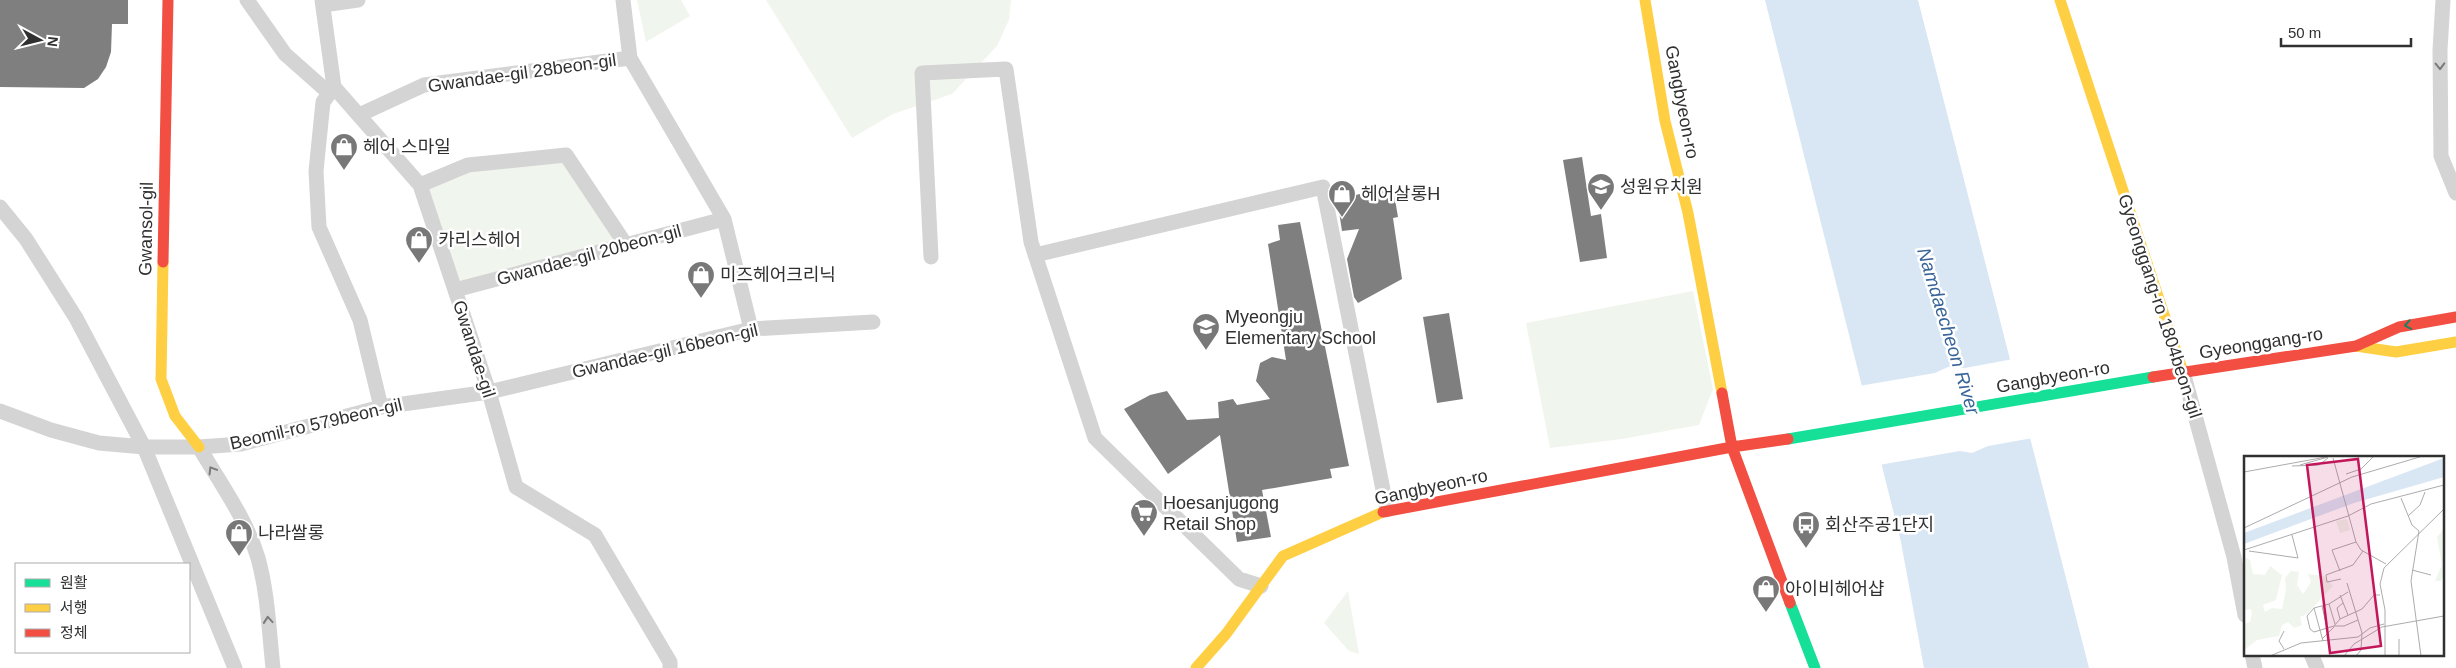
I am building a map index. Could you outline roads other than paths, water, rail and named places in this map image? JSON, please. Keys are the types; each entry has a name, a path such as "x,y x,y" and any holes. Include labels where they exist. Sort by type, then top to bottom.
{"street":[{"name":"Gwansol-gil","path":"168,0 162,379 168,406 179,424 199,447"},
{"name":"Gwandae-gil","path":"247,0 285,54 332,90 359,115 420,184 489,392 516,487 595,535 670,662 670,668"},
{"path":"358,0 322,2 332,90 324,102 316,171 318,228 360,320 381,407"},
{"path":"623,0 630,58 724,219 751,329"},
{"name":"Gangbyeon-ro","path":"1645,0 1665,121 1688,213 1732,446 1814,668"},
{"name":"Gyeonggang-ro 1804beon-gil","path":"2060,0 2227,533 2244,610"},
{"path":"2443,0 2440,50 2441,156 2456,193"},
{"name":"Gwandae-gil 28beon-gil","path":"359,115 424,85 630,58"},
{"path":"931,257 922,73 1006,69 1031,242 1095,438 1239,579 1261,586"},
{"path":"420,184 468,166 566,155 626,245"},
{"path":"1035,255 1323,188 1387,510"},
{"path":"0,207 26,239 69,306 144,447 236,668"},
{"name":"Gwandae-gil 20beon-gil","path":"455,290 724,219"},
{"name":"Gyeonggang-ro","path":"2177,373 2356,346 2398,327 2456,317"},
{"name":"Gwandae-gil 16beon-gil","path":"489,392 751,329 873,322"},
{"name":"Gyeonggang-ro","path":"2356,346 2396,352 2456,342"},
{"name":"Gangbyeon-ro","path":"1196,668 1226,634 1282,556 1387,510 1732,446 1764,444 2177,373"},
{"name":"Beomil-ro 579beon-gil","path":"0,412 50,430 100,443 144,447 199,447 241,444 381,407 489,392"},
{"path":"199,447 244,523 258,557 265,587 273,668"},
{"path":"2227,533 2244,553"},
{"path":"2312,656 2316,668"}],"water":[{"name":"Namdaecheon River","path":"1765,0 1918,0 2089,668 1924,668 1901,542"}],"place":[{"name":"헤어 스마일","path":"344,171"},
{"name":"성원유치원","path":"1601,211"},
{"name":"헤어살롱H","path":"1342,218"},
{"name":"카리스헤어","path":"419,264"},
{"name":"미즈헤어크리닉","path":"701,299"},
{"name":"Myeongju Elementary School","path":"1206,351"},
{"name":"Hoesanjugong Retail Shop","path":"1144,537"},
{"name":"회산주공1단지","path":"1806,549"},
{"name":"나라쌀롱","path":"239,557"},
{"name":"아이비헤어샵","path":"1766,613"}]}
